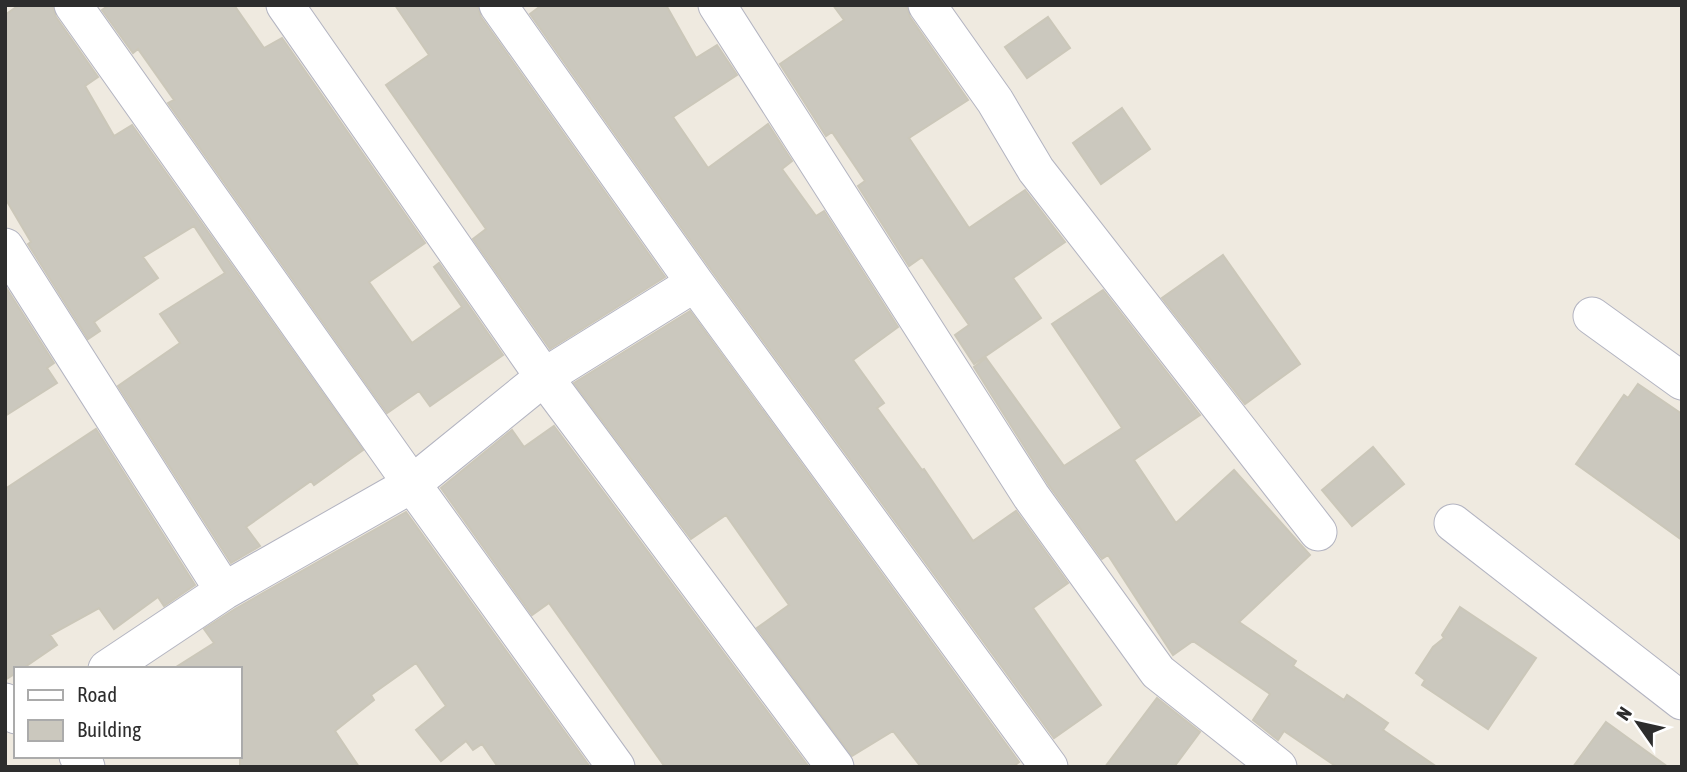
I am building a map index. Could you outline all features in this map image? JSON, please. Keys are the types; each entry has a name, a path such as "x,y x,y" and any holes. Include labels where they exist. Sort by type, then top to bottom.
{"street":[{"path":"73,5 616,767"},
{"path":"285,5 544,377 835,767"},
{"path":"498,5 695,283 1049,767"},
{"path":"717,5 1031,496 1158,672 1278,767"},
{"path":"927,5 995,101 1036,170 1318,533"},
{"path":"5,247 224,591"},
{"path":"110,667 224,591 412,484 544,377 695,283"},
{"path":"1592,316 1682,382"},
{"path":"1453,523 1682,701"}],"building":[{"path":"19,5 52,5 56,17 98,77 85,86 114,136 132,125 363,450 314,485 311,481 246,527 260,546 231,563 118,386 180,343 160,314 225,273 194,226 143,257 158,278 94,322 100,331 88,339 28,244 31,242 5,198 5,15"},
{"path":"109,5 234,5 264,48 282,38 425,243 369,282 412,343 462,307 434,267 439,263 503,355 430,406 419,391 387,413 168,103 174,100 138,49 133,53 102,10"},
{"path":"395,5 477,5 481,17 665,277 550,349 473,239 486,229 386,85 429,55"},
{"path":"542,5 666,5 696,58 717,45 737,75 673,117 708,168 768,124 792,161 782,169 816,216 824,211 898,327 853,360 884,403 877,408 922,470 924,469 973,541 1016,511 1068,583 1033,608 1101,705 1054,738 712,271 530,14"},
{"path":"833,5 906,5 910,17 968,100 909,138 969,228 1025,190 1065,242 1013,278 1041,318 974,364 955,335 969,325 922,257 909,266 858,186 865,181 832,132 826,136 780,64 844,20"},
{"path":"1048,17 1070,48 1027,78 1005,47"},
{"path":"1122,108 1150,149 1101,184 1073,143"},
{"path":"1223,255 1300,364 1245,404 1162,298"},
{"path":"5,286 54,363 47,368 57,383 5,416"},
{"path":"1103,290 1200,415 1134,460 1176,523 1234,470 1310,555 1239,622 1296,661 1293,666 1344,700 1347,695 1388,723 1383,730 1437,767 1337,767 1284,731 1278,740 1253,720 1270,694 1193,641 1173,655 1108,555 1102,559 1048,484 974,367 986,358 1064,466 1122,428 1052,324"},
{"path":"690,311 1019,762 1013,767 921,767 893,731 852,756 757,628 789,605 726,515 691,539 574,383"},
{"path":"1638,384 1682,414 1682,540 1576,464 1624,395 1628,398"},
{"path":"554,426 807,767 665,767 549,603 532,615 441,488 512,430 524,447"},
{"path":"96,429 195,585 164,606 158,597 114,629 99,608 50,635 57,645 25,667 14,667 14,674 5,680 5,489"},
{"path":"1373,447 1404,484 1352,526 1322,490"},
{"path":"406,512 590,767 498,767 482,744 473,750 466,741 441,761 416,730 446,706 416,663 371,695 374,700 335,731 359,767 240,767 242,667 176,667 214,643 204,629"},
{"path":"1460,607 1536,658 1488,729 1422,685 1425,680 1416,673 1433,647 1444,638 1442,635"},
{"path":"1157,698 1200,732 1174,767 1105,767"},
{"path":"1606,722 1668,767 1573,767"}]}
